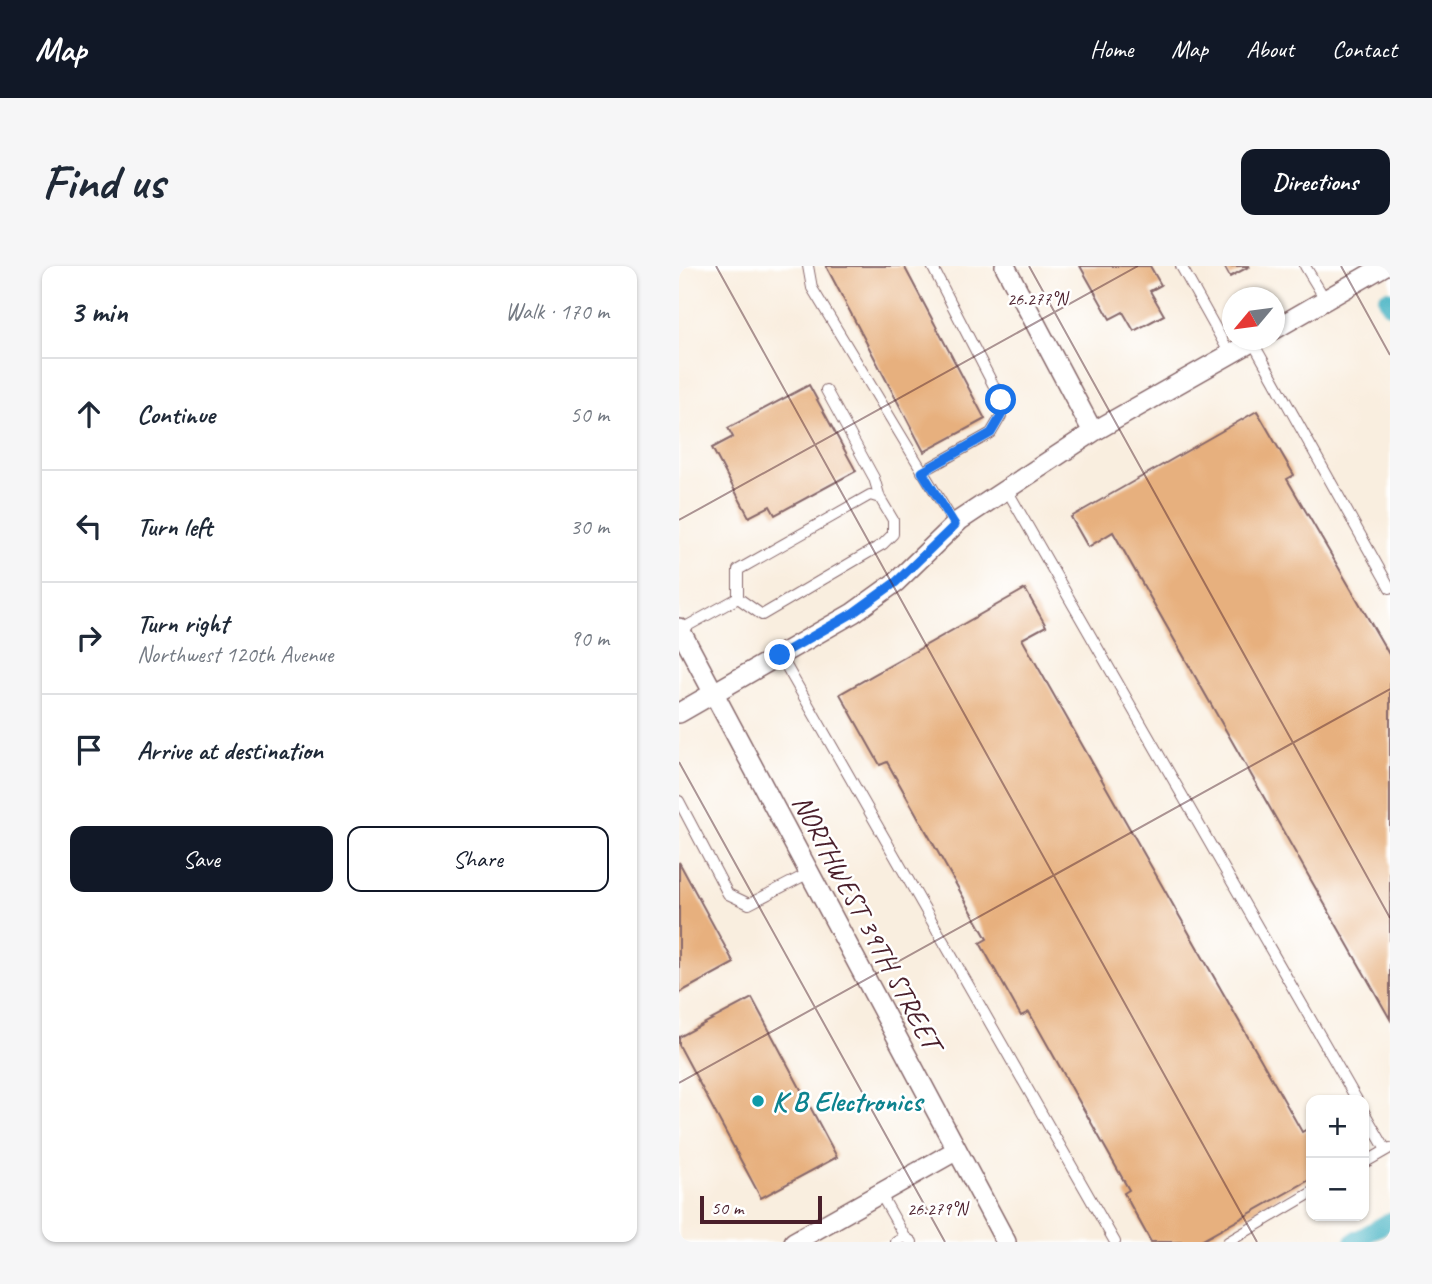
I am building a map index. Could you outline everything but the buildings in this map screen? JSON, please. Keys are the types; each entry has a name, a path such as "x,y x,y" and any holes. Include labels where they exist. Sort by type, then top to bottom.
{"street":[{"path":"1005,266 1093,432"},
{"path":"1285,322 1384,266"},
{"path":"679,713 853,613 896,582 955,525 1093,432 1237,350"},
{"name":"NORTHWEST 39TH STREET","path":"680,629 1006,1242"},
{"path":"794,1242 957,1150"}],"lane":[{"path":"808,266 812,288 955,525"},
{"path":"922,472 991,433 1001,416 1001,400 932,266"},
{"path":"1181,266 1230,354"},
{"path":"1305,266 1325,299"},
{"path":"1259,350 1390,588"},
{"path":"738,598 762,615 883,544 893,534 893,520 880,498 874,478 826,390"},
{"path":"1007,490 1354,1095"},
{"path":"738,598 738,570 870,495 880,498"},
{"path":"680,629 738,598"},
{"path":"780,655 1115,1242"},
{"path":"679,801 728,894 749,904 809,873"},
{"path":"1369,1120 1388,1149 1369,1160"},
{"path":"880,1193 904,1240"},
{"path":"1228,1242 1306,1196"}],"waterway":[{"path":"1387,299 1390,305"},
{"path":"1353,1242 1390,1221"}],"place":[{"name":"K B Electronics","path":"758,1101"}],"route":[{"path":"780,655 853,613 896,582 955,525 922,472 991,433 1001,416 1001,400"}]}
